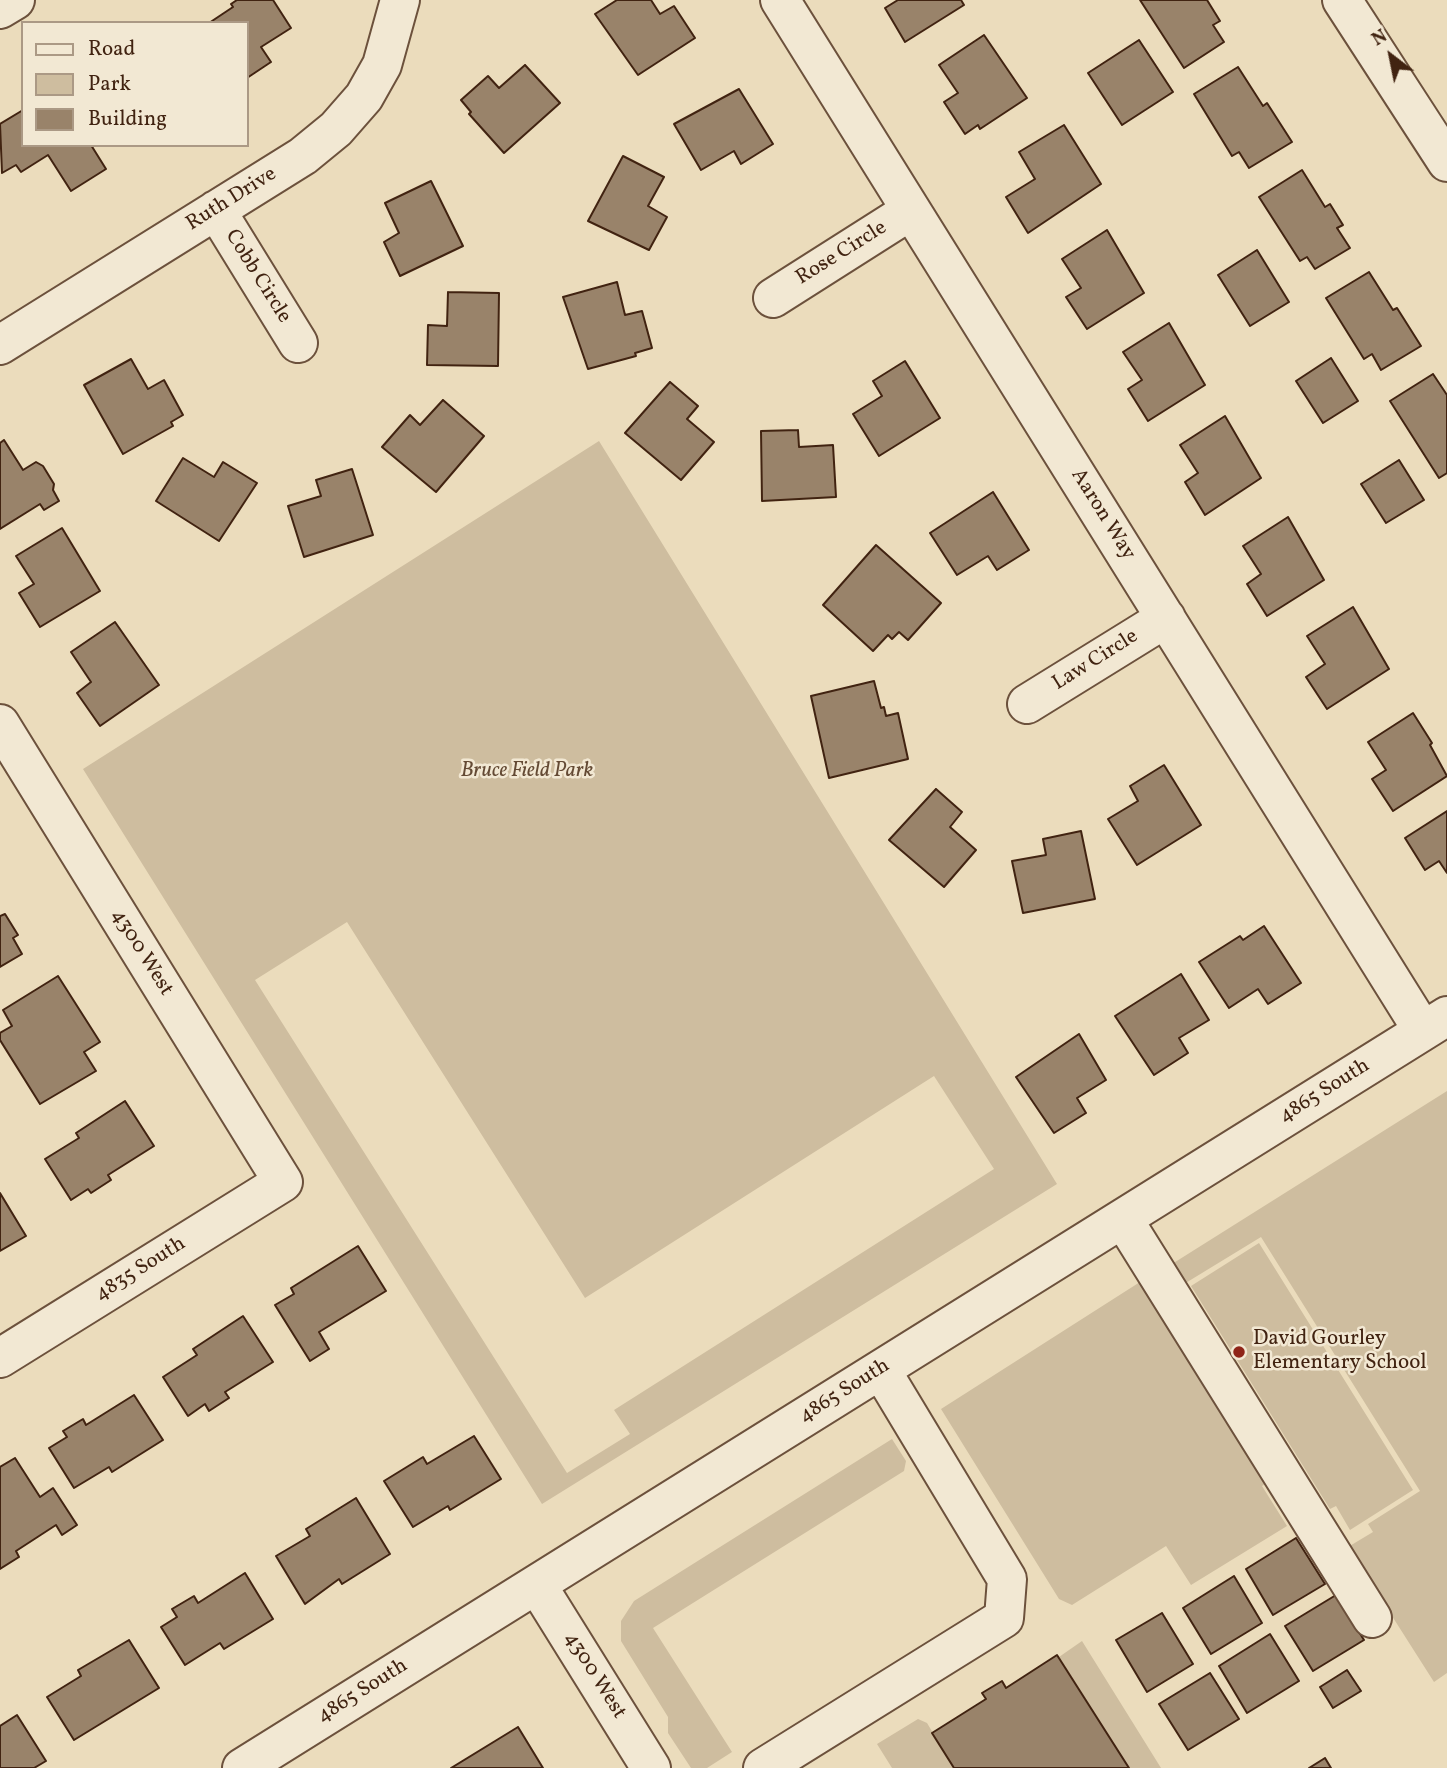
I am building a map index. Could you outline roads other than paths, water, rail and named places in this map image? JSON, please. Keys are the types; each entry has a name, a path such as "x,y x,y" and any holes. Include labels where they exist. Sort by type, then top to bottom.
{"street":[{"path":"0,9 15,0"},
{"name":"Ruth Drive","path":"0,345 303,156 336,129 364,97 382,65 400,0"},
{"name":"Aaron Way","path":"780,0 1166,618 1435,1024"},
{"path":"1342,0 1447,162"},
{"name":"Cobb Circle","path":"216,210 298,343"},
{"name":"Rose Circle","path":"773,298 910,211"},
{"name":"Law Circle","path":"1027,704 1166,618"},
{"name":"4300 West","path":"0,724 283,1181"},
{"name":"4865 South","path":"242,1768 1435,1024"},
{"name":"4835 South","path":"0,1357 283,1181"},
{"path":"1122,1219 1371,1618"},
{"path":"762,1768 1004,1618 1007,1578 881,1370"},
{"name":"4300 West","path":"537,1585 651,1768"}],"place":[{"name":"David Gourley Elementary School","path":"1239,1352"}],"park label":[{"name":"Bruce Field Park","path":"527,772"}]}
